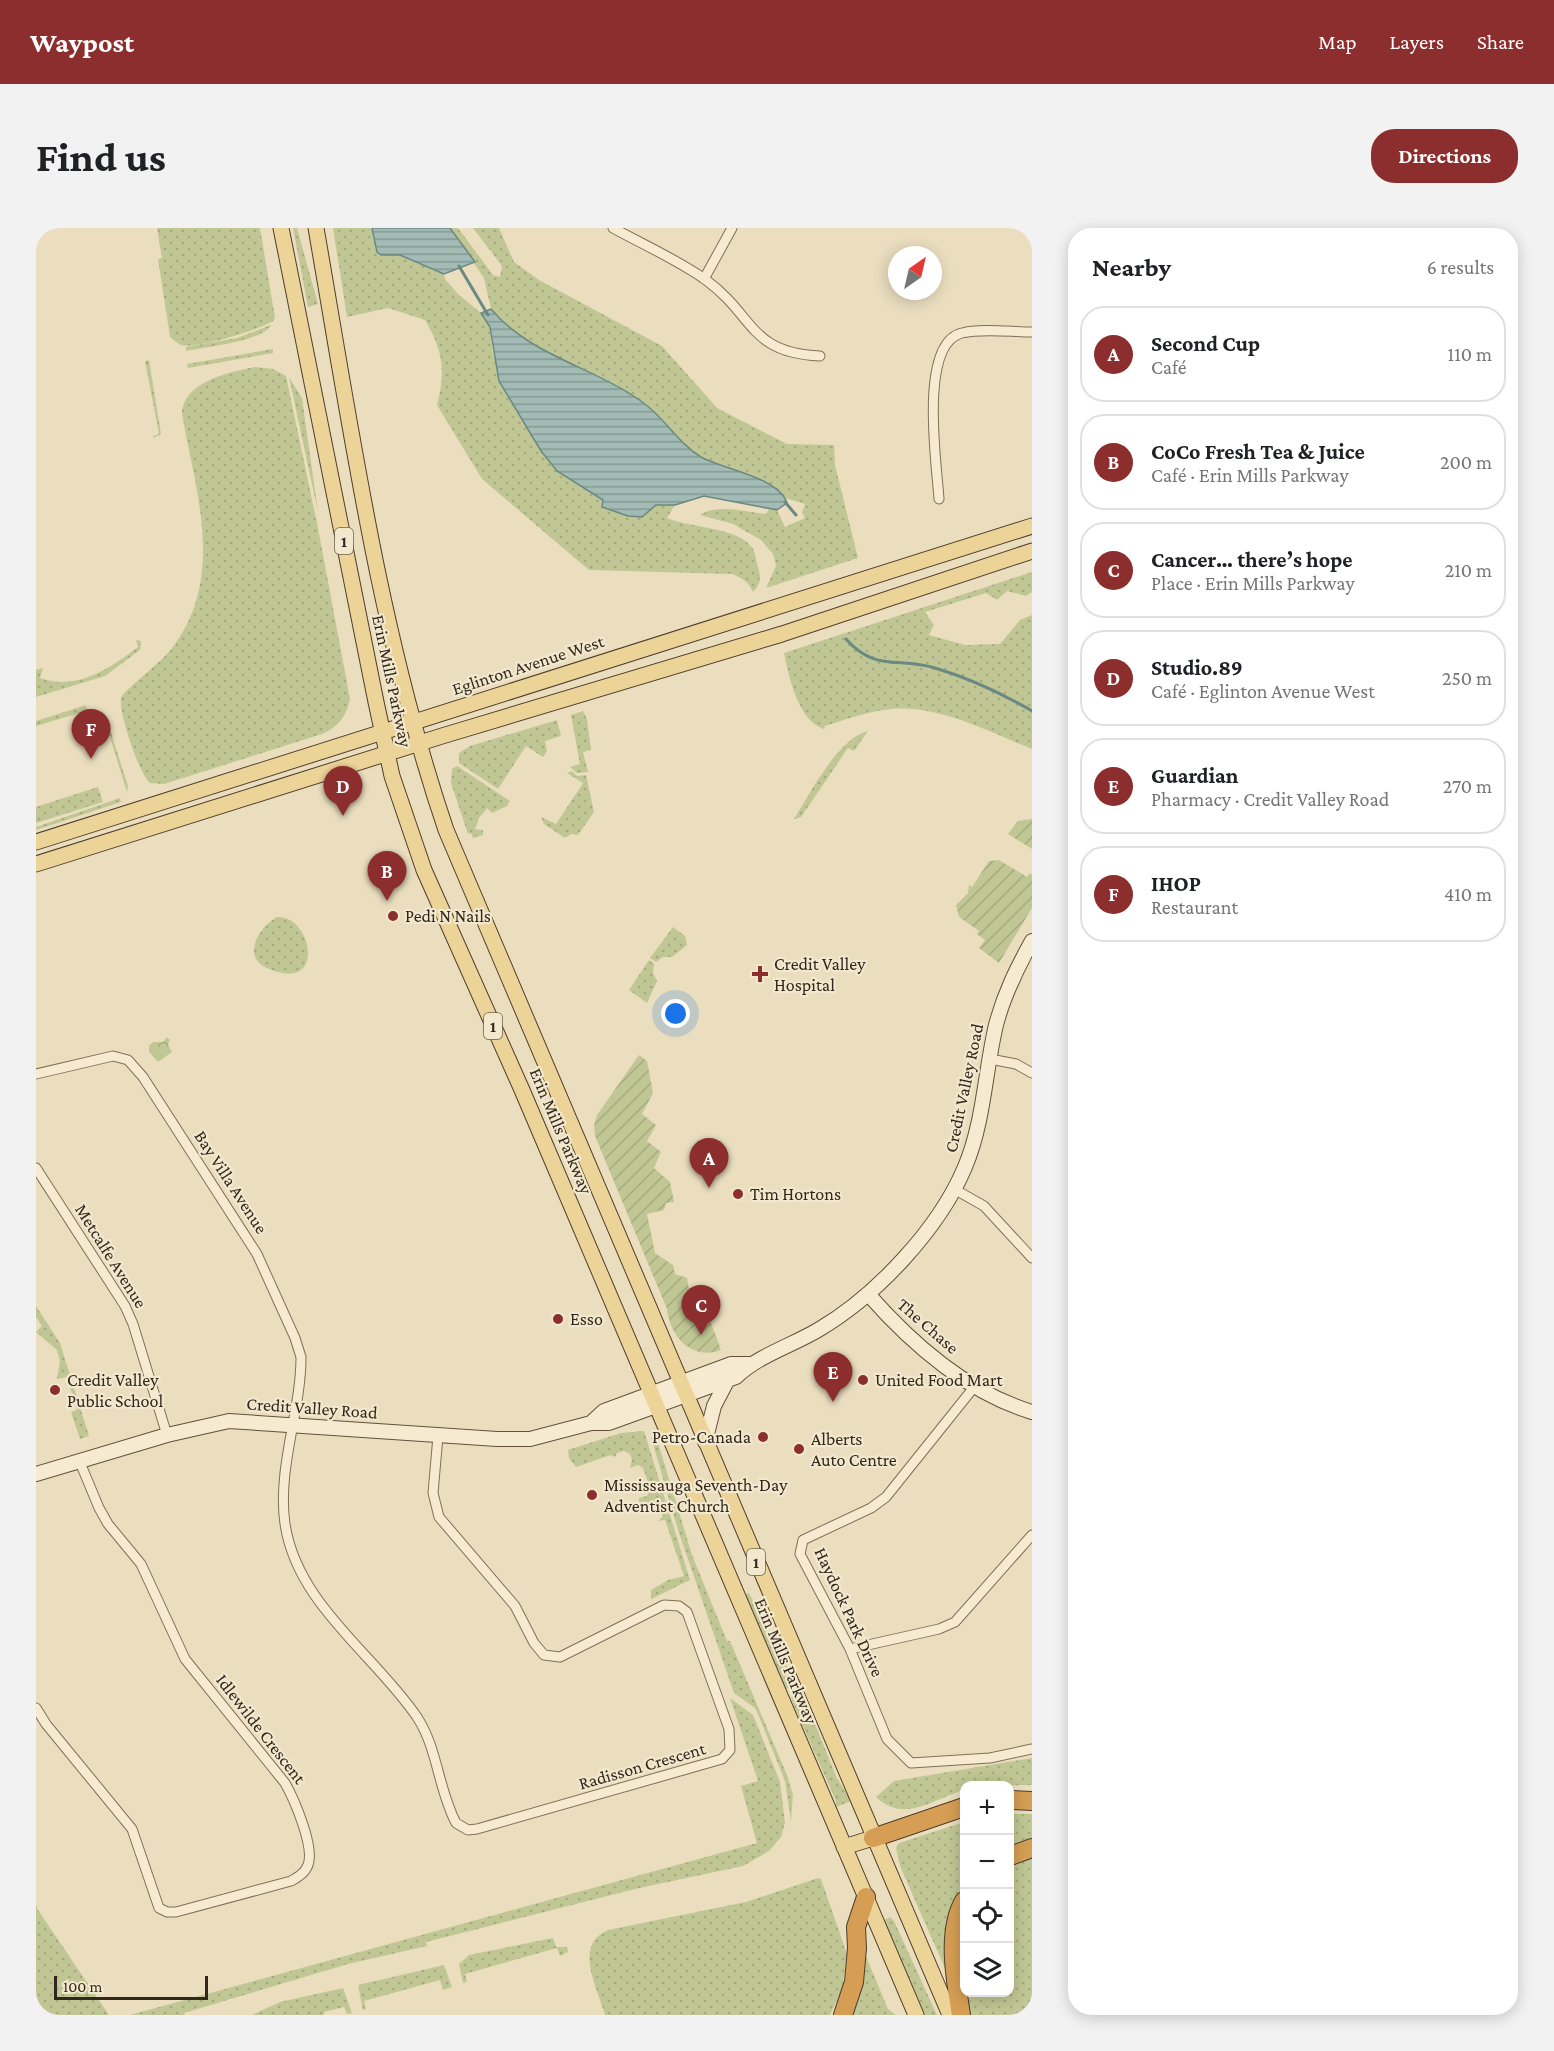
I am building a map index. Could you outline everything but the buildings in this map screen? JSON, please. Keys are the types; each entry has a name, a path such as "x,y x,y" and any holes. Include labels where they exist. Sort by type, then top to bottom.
{"highway":[{"path":"1014,1800 1032,1801"},
{"path":"873,1838 960,1808"},
{"path":"1014,1855 1032,1848"},
{"path":"843,2015 854,1982 856,1927 866,1898"},
{"path":"960,1913 957,1922 955,1974 961,2015"}],"main road":[{"name":"Erin Mills Parkway","path":"281,228 387,754 392,776 424,870 519,1080 916,2015"},
{"name":"Erin Mills Parkway","path":"316,228 364,497 419,744 446,830 873,1838 951,2015"},
{"name":"Eglinton Avenue West","path":"36,842 1032,526"},
{"path":"36,864 419,744 782,634 1032,550"},
{"path":"844,1847 873,1838"}],"street":[{"path":"613,228 704,279 719,290 770,345 800,355 820,356"},
{"path":"704,279 732,228"},
{"path":"939,499 932,391 936,369 948,342 962,333 1032,332"},
{"name":"Credit Valley Road","path":"683,1389 727,1381 736,1377 751,1364 818,1331 850,1311 919,1239 954,1189 974,1142 1001,1005 1032,941"},
{"name":"Bay Villa Avenue","path":"36,1074 113,1056 128,1060 135,1065 250,1243 295,1338 301,1366 293,1423"},
{"path":"990,1059 1016,1064 1032,1073"},
{"name":"Metcalfe Avenue","path":"36,1168 133,1324 167,1435"},
{"path":"954,1189 984,1206 1032,1258"},
{"name":"The Chase","path":"868,1294 914,1341 975,1386 1010,1406 1032,1412"},
{"name":"Credit Valley Road","path":"36,1474 167,1435 229,1420 293,1423 438,1436 530,1439 591,1423 604,1411 654,1400 683,1389 731,1364 751,1364"},
{"path":"705,1442 714,1406 727,1381"},
{"name":"Haydock Park Drive","path":"975,1386 886,1497 872,1508 802,1540 800,1554 850,1649 887,1739 911,1763 990,1758 1032,1749"},
{"name":"Radisson Crescent","path":"293,1423 284,1498 285,1524 293,1553 304,1576 321,1602 416,1716 432,1748 452,1815 461,1828 477,1829 722,1759 730,1750 729,1729 687,1612 679,1606 664,1605 561,1657 544,1655 534,1643 525,1621 515,1606 439,1517 433,1493 438,1436"},
{"name":"Idlewilde Crescent","path":"36,1708 45,1724 132,1829 159,1908 167,1912 176,1912 291,1881 306,1869 309,1863 309,1849 294,1799 285,1783 185,1659 141,1564 108,1524 99,1508 80,1460"},
{"path":"850,1649 939,1629 955,1622 1032,1535"}],"green space":[{"path":"157,228 260,228 275,318 273,321 213,342 181,345 176,342 170,337 158,259 162,258"},
{"path":"293,228 297,228 318,304 308,307"},
{"path":"333,228 372,228 377,252 381,255 400,255 444,274 445,279 458,294 481,313 490,327 493,354 557,471 603,500 641,517 656,505 675,505 667,518 737,536 747,542 754,551 759,571 758,587 753,592 744,580 732,574 589,570 482,479 437,405 442,371 441,361 436,342 425,320 388,308 347,317"},
{"path":"450,228 458,228 493,275 500,277 502,266 473,228 499,228 514,262 539,280 662,346 717,408 787,444 834,445 835,465 858,558 766,588 776,566 773,554 761,540 733,524 700,515 707,511 723,509 766,514 770,508 777,510 785,527 805,518 802,512 805,504 785,498 773,487 754,477 702,457 681,441 646,404 612,382 553,355 506,327 491,309 484,278"},
{"path":"271,325 266,331 246,339 186,351 186,347 237,338"},
{"path":"273,349 273,353 188,368 187,364"},
{"path":"149,360 161,434 153,438 159,434 145,361"},
{"path":"255,367 273,369 286,376 318,528 350,699 349,705 341,720 322,734 164,784 150,783 141,769 131,743 123,716 121,698 172,648 189,621 198,593 203,564 203,534 182,414 184,403 190,394 209,380"},
{"path":"289,377 302,398 318,512"},
{"path":"1032,572 1032,592 1026,596 1007,591 997,600 986,593 925,612 934,625 929,635 965,645 1000,644 1020,620 1032,615 1032,749 964,721 928,711 883,710 825,726 824,729 807,717 801,708 792,685 784,653"},
{"path":"136,640 141,641 140,650 105,676 36,697 36,670 43,668 40,678 67,682 80,680 104,670 127,655 138,647"},
{"path":"86,705 87,709 96,710 89,717 86,711 36,726 36,721"},
{"path":"583,711 587,719 591,750 583,752 588,772 577,773 570,767 580,764 571,715"},
{"path":"105,714 128,786 127,792 103,715"},
{"path":"557,720 561,736 545,741 547,751 543,757 526,746 498,789 459,763 459,753 470,746"},
{"path":"868,731 854,751 848,748 801,817 794,819 836,755 846,744"},
{"path":"457,766 510,801 507,806 492,813 487,808 479,818 475,829 483,830 483,835 473,838 471,833 468,834 451,783 452,769"},
{"path":"572,771 577,776 586,775 594,812 578,835 571,834 565,838 544,824 541,817 556,824 583,783 567,773"},
{"path":"98,787 103,802 36,823 36,807"},
{"path":"120,798 121,802 36,830 36,827"},
{"path":"1032,819 1032,849 1008,834 1018,821"},
{"path":"999,860 1027,877 1030,873 1032,875 1032,908 999,963 979,948 985,940 977,934 979,931 959,917 956,905 968,893 969,885 972,887 989,861"},
{"path":"277,917 289,920 299,928 305,939 308,952 306,963 299,971 286,973 267,968 255,957 254,950 259,935"},
{"path":"673,927 685,936 687,945 672,957 663,957 656,962 650,958"},
{"path":"649,960 654,964 653,973 657,981 647,1003 629,990"},
{"path":"167,1037 170,1040 168,1045 172,1052 158,1062 149,1052 149,1046 153,1042 163,1042"},
{"path":"639,1055 647,1061 653,1093 642,1114 656,1125 647,1141 661,1152 654,1168 670,1182 674,1202 666,1203 664,1210 647,1214 655,1253 673,1265 675,1274 687,1278 694,1316 708,1314 721,1350 710,1353 692,1349 684,1344 673,1329 667,1309 595,1136 594,1125 597,1115"},
{"path":"36,1306 60,1343 89,1436 80,1439 71,1412 77,1410 67,1377 57,1379 60,1361 57,1350 36,1332 42,1326 36,1317"},
{"path":"644,1431 690,1580 651,1599 651,1590 668,1580 684,1576 665,1520 658,1521 663,1516 660,1507 655,1509 651,1503 640,1508 639,1498 647,1496 650,1488 643,1468 638,1465 630,1468 632,1460 630,1454 624,1451 617,1453 615,1457 611,1455 576,1467 569,1458 568,1450 621,1433"},
{"path":"656,1436 692,1555 727,1641 730,1641 787,1775 793,1795 791,1821 785,1781 758,1714 755,1708 734,1693 678,1530 651,1437"},
{"path":"749,1593 796,1683 785,1690 745,1594"},
{"path":"797,1694 807,1704 836,1776 851,1801 836,1807 836,1801 794,1706 791,1697"},
{"path":"730,1698 753,1715 780,1782 785,1823 781,1837 769,1851 743,1866 635,1889 426,1942 427,1946 348,1964 184,2013 185,2015 130,2015 757,1843 741,1786 758,1781"},
{"path":"1032,1758 1032,1785 1014,1785 1014,1781 960,1781 960,1791 908,1809 898,1809 887,1805 876,1797 894,1781"},
{"path":"1014,1814 1032,1814 1032,1843 1014,1849"},
{"path":"960,1823 960,1896 947,1973 900,1866 896,1848 899,1843"},
{"path":"1032,1856 1032,2015 970,2015 968,1997 1014,1997 1014,1862"},
{"path":"818,1878 821,1879 847,1954 842,1989 830,2015 605,2015 590,1968 592,1946 597,1937 608,1930 746,1902"},
{"path":"36,1905 38,1910 109,2015 36,2015"},
{"path":"890,1917 894,1921 937,2015 924,2015 882,1921"},
{"path":"553,1938 556,1947 567,1947 568,1952 560,1956 557,1948 465,1974 467,1982 463,1983 459,1964 469,1955"},
{"path":"865,1954 888,2009 896,2015 850,2015"},
{"path":"444,1965 452,1987 443,1990 440,1980 364,2001 366,2009 363,2010 358,1985"},
{"path":"343,1988 352,2013 347,2014 344,2007 324,2012 324,2015 252,2015 280,2002"}],"water":[{"path":"372,228 450,228 475,262 444,274 400,255 381,255 377,252"},
{"path":"491,309 525,339 606,380 645,404 685,445 701,457 762,480 782,494 787,503 777,510 704,496 675,505 656,505 642,517 628,516 602,507 603,500 557,471 541,451 499,381 490,327 481,313"}],"waterway":[{"path":"459,266 488,315"},
{"path":"785,502 796,515"},
{"path":"846,639 867,656 877,660 922,665 948,672 985,686 1032,711"}],"place":[{"name":"IHOP","path":"91,759"},
{"name":"Studio.89","path":"343,816"},
{"name":"CoCo Fresh Tea & Juice","path":"387,901"},
{"name":"Pedi N Nails","path":"393,916"},
{"name":"Credit Valley Hospital","path":"760,974"},
{"name":"Second Cup","path":"709,1188"},
{"name":"Tim Hortons","path":"738,1194"},
{"name":"Esso","path":"558,1319"},
{"name":"Cancer… there’s hope","path":"701,1335"},
{"name":"United Food Mart","path":"863,1380"},
{"name":"Credit Valley Public School","path":"55,1390"},
{"name":"Guardian","path":"833,1402"},
{"name":"Petro-Canada","path":"763,1437"},
{"name":"Alberts Auto Centre","path":"799,1449"},
{"name":"Mississauga Seventh-Day Adventist Church","path":"592,1495"}]}
